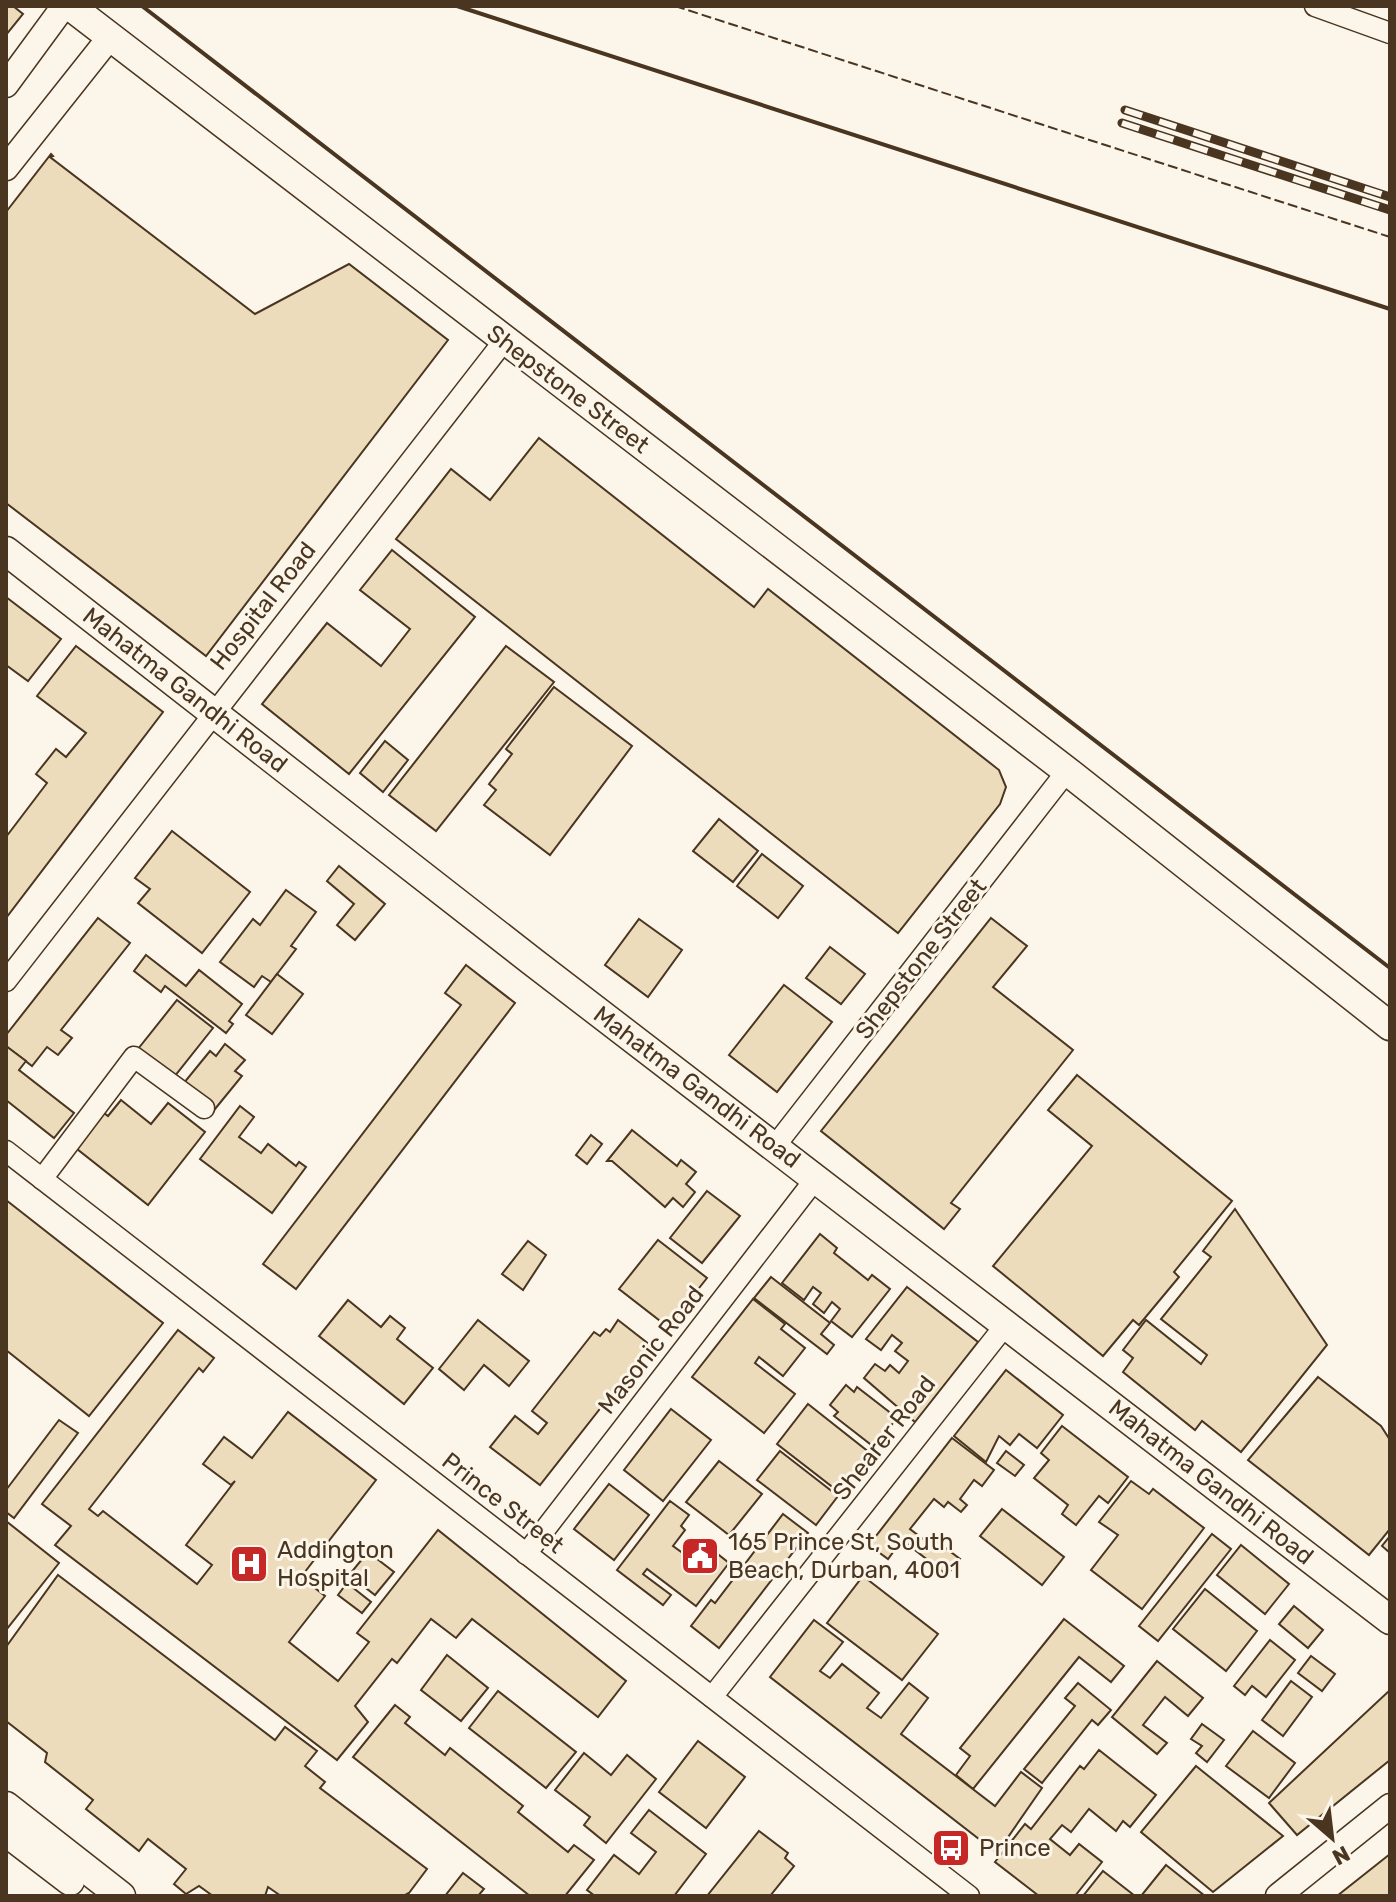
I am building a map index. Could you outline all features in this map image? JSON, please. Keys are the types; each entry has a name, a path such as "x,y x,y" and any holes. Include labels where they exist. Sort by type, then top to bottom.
{"main road":[{"name":"Shepstone Street","path":"67,6 1067,771 1390,1026"},
{"name":"Mahatma Gandhi Road","path":"6,551 1390,1620"},
{"path":"6,1806 121,1896"},
{"path":"6,1832 89,1896"}],"street":[{"path":"6,85 67,6"},
{"path":"1315,6 1387,29"},
{"path":"9,159 110,37"},
{"name":"Hospital Road","path":"6,981 212,712 504,341"},
{"name":"Shepstone Street","path":"775,1146 1067,771"},
{"path":"42,1179 134,1057 204,1108"},
{"name":"Prince Street","path":"6,1151 969,1896"},
{"name":"Masonic Road","path":"526,1554 816,1178"},
{"name":"Shearer Road","path":"712,1697 1007,1323"},
{"path":"1278,1896 1390,1806"}],"building":[{"path":"6,6 13,6 23,14 6,35"},
{"path":"51,154 53,156 50,157 255,314 349,264 448,340 206,656 6,503 6,212"},
{"path":"539,438 754,607 768,589 999,770 1006,787 1000,804 898,933 396,539 451,469 490,500"},
{"path":"392,550 475,617 349,774 262,704 327,623 381,666 410,629 360,590"},
{"path":"6,597 61,639 28,681 6,665"},
{"path":"76,646 163,712 6,918 6,837 47,783 36,774 56,749 66,757 86,733 37,696"},
{"path":"506,646 554,682 436,831 389,795"},
{"path":"554,687 632,746 550,855 484,805 496,790 489,784 512,754 506,749"},
{"path":"385,741 408,760 383,792 360,773"},
{"path":"719,819 758,851 733,882 693,851"},
{"path":"172,831 250,892 202,953 138,903 150,889 135,878"},
{"path":"762,854 803,886 778,918 737,886"},
{"path":"339,866 385,904 355,940 337,925 354,904 327,881"},
{"path":"286,890 316,912 291,946 296,949 271,982 262,976 254,987 220,962 253,919 260,925"},
{"path":"98,918 130,943 61,1030 72,1038 58,1055 47,1047 32,1066 6,1046 6,1035"},
{"path":"991,918 1027,946 993,987 1073,1050 951,1203 960,1209 944,1229 821,1131"},
{"path":"639,919 682,950 648,997 605,965"},
{"path":"830,947 865,974 841,1004 806,978"},
{"path":"146,955 186,986 199,970 242,1004 229,1021 233,1024 226,1033 165,986 161,992 134,971"},
{"path":"466,965 515,1003 296,1289 263,1264 461,1005 445,993"},
{"path":"277,974 303,994 272,1034 246,1015"},
{"path":"784,985 832,1022 777,1092 729,1055"},
{"path":"177,1000 213,1028 174,1077 138,1049"},
{"path":"225,1044 245,1060 235,1071 242,1076 215,1109 183,1084 210,1051 216,1056"},
{"path":"6,1046 26,1061 19,1070 74,1113 54,1138 6,1100"},
{"path":"1077,1075 1232,1201 1174,1272 1179,1277 1139,1325 1133,1320 1103,1356 993,1266 1092,1146 1048,1110"},
{"path":"121,1100 151,1124 168,1103 205,1132 148,1205 72,1145 100,1110 108,1116"},
{"path":"240,1106 254,1117 239,1137 261,1153 268,1144 296,1166 299,1162 306,1167 272,1213 200,1159"},
{"path":"632,1130 677,1166 681,1160 696,1172 686,1184 695,1192 683,1207 673,1198 665,1207 612,1161 607,1161"},
{"path":"591,1135 602,1144 587,1164 576,1155"},
{"path":"707,1191 740,1216 702,1263 670,1238"},
{"path":"6,1200 163,1323 89,1416 6,1350"},
{"path":"1235,1209 1327,1345 1241,1452 1202,1421 1195,1430 1123,1372 1133,1358 1123,1350 1146,1320 1201,1364 1207,1355 1161,1319 1211,1257 1203,1251"},
{"path":"820,1234 837,1248 834,1253 868,1280 872,1275 890,1289 852,1337 831,1321 840,1309 832,1302 824,1313 813,1304 821,1293 813,1287 804,1300 782,1283"},
{"path":"658,1240 707,1278 668,1327 619,1289"},
{"path":"528,1241 546,1255 523,1290 502,1274"},
{"path":"771,1277 830,1323 821,1334 834,1345 827,1354 754,1298"},
{"path":"907,1287 978,1342 915,1422 864,1378 875,1364 885,1371 890,1365 899,1373 908,1361 895,1351 902,1343 892,1335 881,1350 866,1339"},
{"path":"753,1299 785,1324 781,1329 805,1348 783,1376 759,1357 755,1363 795,1394 764,1433 692,1377"},
{"path":"348,1300 381,1327 390,1316 405,1328 397,1339 433,1368 404,1404 319,1336"},
{"path":"478,1320 529,1361 509,1386 484,1365 464,1390 439,1369"},
{"path":"618,1320 650,1345 540,1485 490,1447 515,1416 538,1434 547,1423 532,1411 594,1332 600,1336 606,1329 610,1332"},
{"path":"178,1330 214,1358 203,1372 199,1368 89,1509 98,1516 103,1511 197,1584 212,1565 186,1545 235,1481 231,1485 203,1464 224,1437 252,1458 288,1412 376,1480 301,1577 325,1596 289,1642 338,1681 369,1642 357,1633 438,1530 626,1681 598,1717 472,1619 456,1638 431,1619 397,1663 392,1659 355,1706 368,1722 337,1760 55,1545 71,1526 42,1504"},
{"path":"1006,1370 1063,1415 1037,1448 1019,1434 1010,1445 999,1436 986,1462 954,1436"},
{"path":"1318,1377 1381,1426 1390,1440 1390,1529 1369,1555 1248,1460"},
{"path":"846,1385 854,1392 857,1387 897,1418 874,1447 834,1416 838,1412 830,1405"},
{"path":"808,1404 870,1453 839,1492 777,1444"},
{"path":"671,1409 711,1440 663,1501 624,1470"},
{"path":"59,1420 78,1433 14,1518 6,1512 6,1490"},
{"path":"1062,1426 1128,1477 1108,1503 1099,1496 1076,1525 1062,1514 1068,1505 1034,1478 1049,1460 1041,1453"},
{"path":"952,1438 994,1470 982,1486 974,1480 960,1499 967,1505 961,1512 948,1502 944,1507 934,1499 910,1529 931,1545 935,1540 960,1559 947,1575 902,1540 888,1559 869,1545"},
{"path":"780,1451 838,1496 816,1525 757,1480"},
{"path":"1006,1451 1024,1465 1015,1476 997,1463"},
{"path":"719,1461 762,1494 729,1535 686,1502"},
{"path":"1131,1481 1149,1494 1153,1489 1204,1528 1142,1609 1091,1570 1118,1535 1099,1522"},
{"path":"609,1484 649,1515 614,1560 574,1529"},
{"path":"670,1501 689,1515 681,1526 685,1530 673,1546 698,1564 710,1548 729,1563 696,1606 647,1569 643,1574 671,1595 663,1605 617,1570"},
{"path":"1002,1509 1064,1557 1042,1585 980,1536"},
{"path":"783,1514 808,1533 719,1648 691,1626 711,1600 715,1603"},
{"path":"6,1521 59,1563 6,1630"},
{"path":"1212,1534 1231,1549 1158,1641 1139,1626"},
{"path":"1390,1536 1390,1553 1382,1546"},
{"path":"1241,1545 1289,1584 1265,1614 1217,1575"},
{"path":"368,1552 394,1572 375,1595 349,1575"},
{"path":"58,1575 275,1740 285,1727 317,1751 305,1766 325,1782 320,1788 427,1869 409,1893 403,1896 281,1896 268,1887 265,1896 213,1896 199,1886 186,1894 174,1884 186,1869 148,1839 139,1851 86,1809 93,1800 45,1762 47,1753 6,1721 6,1647"},
{"path":"863,1576 938,1634 902,1680 827,1623"},
{"path":"347,1583 371,1602 362,1613 338,1595"},
{"path":"1205,1589 1257,1631 1226,1671 1173,1629"},
{"path":"1294,1606 1323,1630 1308,1648 1279,1624"},
{"path":"1064,1619 1124,1666 1111,1682 1079,1657 973,1789 956,1775 970,1756 960,1748"},
{"path":"814,1620 843,1642 820,1671 830,1678 842,1664 879,1693 867,1708 881,1718 909,1683 928,1698 901,1734 995,1806 1021,1772 1042,1788 997,1853 770,1677"},
{"path":"1270,1640 1295,1660 1266,1697 1252,1686 1245,1695 1234,1686"},
{"path":"447,1655 488,1688 461,1721 421,1690"},
{"path":"1311,1656 1335,1674 1322,1691 1298,1673"},
{"path":"1157,1661 1203,1698 1188,1716 1165,1697 1143,1725 1167,1743 1157,1754 1112,1717"},
{"path":"1291,1681 1312,1697 1283,1736 1262,1720"},
{"path":"1078,1683 1111,1710 1098,1725 1092,1720 1042,1783 1024,1769 1075,1706 1065,1698"},
{"path":"1390,1690 1390,1760 1297,1835 1269,1803"},
{"path":"498,1691 576,1752 546,1788 469,1728"},
{"path":"395,1705 410,1717 405,1723 445,1755 450,1748 523,1806 518,1812 568,1852 574,1845 594,1860 565,1896 530,1896 353,1757"},
{"path":"1202,1724 1224,1740 1207,1762 1196,1753 1202,1746 1191,1739"},
{"path":"1253,1731 1295,1763 1269,1798 1226,1766"},
{"path":"698,1741 745,1777 706,1828 659,1792"},
{"path":"1099,1750 1156,1795 1130,1827 1123,1821 1116,1831 1089,1809 1071,1832 1062,1825 1050,1839 1070,1855 1079,1844 1102,1862 1075,1896 1039,1896 995,1862 1025,1824 1031,1829 1080,1766 1084,1769"},
{"path":"584,1753 611,1775 627,1755 656,1779 606,1843 584,1825 590,1817 555,1790"},
{"path":"1196,1766 1283,1836 1213,1892 1141,1832"},
{"path":"649,1810 706,1854 674,1896 595,1896 587,1890 614,1855 639,1874 656,1852 631,1833"},
{"path":"759,1831 788,1853 785,1858 794,1866 770,1896 707,1896"},
{"path":"1390,1854 1390,1896 1337,1896"},
{"path":"1166,1865 1205,1896 1141,1896"},
{"path":"1103,1871 1135,1896 1083,1896"},
{"path":"463,1873 484,1889 478,1896 445,1896"}],"railway":[{"path":"1125,110 1390,197"},
{"path":"1122,123 1390,210"}],"fence":[{"path":"675,6 1390,237"}],"wall":[{"path":"142,6 1390,968"},
{"path":"457,6 1390,309"}],"place":[{"name":"165 Prince St, South Beach, Durban, 4001","path":"700,1556"},
{"name":"Addington Hospital","path":"249,1564"},
{"name":"Prince","path":"951,1848"}]}
